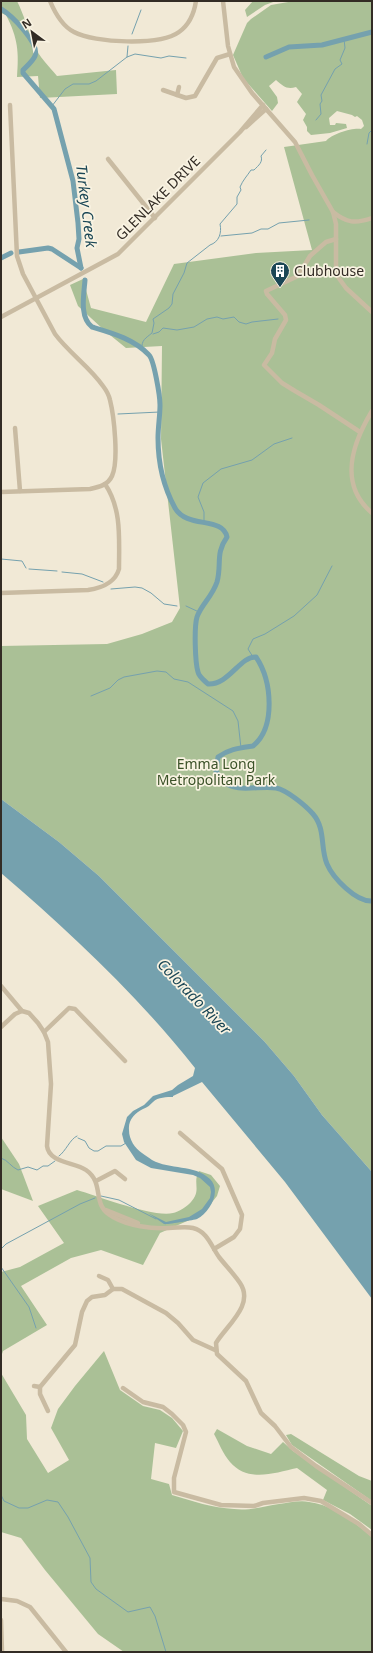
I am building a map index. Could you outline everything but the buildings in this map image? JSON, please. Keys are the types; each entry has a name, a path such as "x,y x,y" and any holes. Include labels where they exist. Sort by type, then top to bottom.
{"street":[{"path":"50,1 62,22 73,32 92,39 107,41 160,40 172,36 178,33 188,23 192,17 196,1"},
{"path":"223,1 230,54 234,67 241,79 295,142 333,212 336,224 336,268 338,277 346,288 372,312"},
{"path":"163,90 186,98 196,96 217,58 230,54"},
{"path":"177,96 179,87"},
{"path":"1,492 90,489 105,484 112,476 114,470 116,450 110,399 102,385 55,334 23,274 16,256 10,105"},
{"name":"GLENLAKE DRIVE","path":"1,317 110,260 124,249 264,107"},
{"path":"108,159 155,218"},
{"path":"333,212 346,221"},
{"path":"336,224 346,221 356,222 372,218"},
{"path":"336,239 328,241 310,256 298,276 266,290 267,294 285,316 286,320 275,339 272,353 264,365 286,386 319,404 360,432"},
{"path":"372,411 360,432 352,458 351,476 357,494 362,503 372,513"},
{"path":"15,428 20,491"},
{"path":"1,593 97,589 114,580 119,569 117,508 112,493 105,484"},
{"path":"1,986 22,1010 33,1016 44,1032 48,1042 50,1064 47,1148 54,1157 82,1168 92,1175 96,1181 98,1199 103,1209 145,1226 160,1228 192,1228 204,1234 240,1283 245,1293 243,1304 218,1340 215,1350"},
{"path":"44,1032 69,1008 75,1009 125,1062"},
{"path":"1,1027 14,1014 22,1010"},
{"path":"180,1132 222,1169 242,1215 240,1229 234,1237 214,1249"},
{"path":"96,1181 115,1170 125,1179"},
{"path":"99,1276 108,1280 113,1289"},
{"path":"48,1411 40,1394 40,1388 75,1346 82,1312 87,1301 113,1289 122,1289 166,1313 178,1323 193,1340 215,1350 218,1356 246,1381 262,1413 275,1426 291,1447 316,1466 372,1503"},
{"path":"34,1386 40,1388"},
{"path":"123,1388 143,1402 163,1407 182,1425 186,1432 174,1478 174,1492 221,1505 254,1506 263,1503 304,1498 321,1501 359,1524 372,1535"},
{"path":"1,1599 17,1601 33,1609 66,1652"},
{"path":"1,1620 2,1652"}],"green space":[{"path":"1,1 17,1 36,49 57,76 116,70 117,94 40,98 38,76 17,77 17,45 6,15 1,13"},
{"path":"253,1 276,1 265,5 247,17 245,10"},
{"name":"Emma Long Metropolitan Park","path":"294,1 372,1 372,1172 322,1115 294,1076 264,1041 99,876 59,842 1,799 1,646 107,644 142,634 172,622 180,608 161,439 162,346 126,348 78,306 70,285 83,279 91,308 146,322 174,264 256,253 312,250 284,147 326,141 329,138 343,132 353,129 361,129 364,126 362,120 357,116 355,117 337,111 329,118 330,125 335,125 336,123 346,124 347,128 330,133 311,135 307,131 307,127 303,120 306,114 297,102 302,94 296,87 288,88 276,80 269,86 277,97 278,103 272,111 243,78 233,55 247,23 251,19 271,5"},
{"path":"1,1137 19,1164 33,1201 1,1189"},
{"path":"199,1171 211,1175 220,1186 217,1196 209,1206 194,1218 160,1233 143,1265 101,1250 71,1258 21,1286 47,1325 3,1351 1,1357 1,1272 20,1267 64,1243 38,1206 77,1190 140,1210 164,1214 173,1213 190,1204 194,1198 197,1190 196,1179"},
{"path":"104,1351 120,1390 143,1406 160,1410 172,1418 183,1431 176,1448 155,1443 151,1479 169,1484 172,1495 210,1506 240,1509 251,1509 305,1501 335,1510 372,1537 372,1652 124,1652 98,1634 45,1570 21,1538 1,1532 1,1373 26,1415 27,1439 48,1473 69,1460 51,1428 58,1409"},
{"path":"217,1429 247,1446 271,1454 283,1442 293,1451 372,1506 372,1530 350,1514 323,1500 327,1490 297,1468 262,1475 245,1472 237,1468 230,1462 221,1448 214,1434"},
{"path":"291,1434 359,1476 372,1481 372,1501 292,1445 286,1435"}],"water":[{"name":"Colorado River","path":"1,799 59,842 99,876 264,1041 294,1076 322,1115 372,1172 372,1299 285,1182 202,1082 173,1097 155,1100 148,1107 133,1117 129,1126 129,1134 131,1140 139,1151 152,1160 204,1174 210,1179 215,1189 213,1201 202,1216 197,1219 164,1224 148,1213 166,1222 189,1217 202,1209 210,1198 210,1187 200,1178 193,1175 151,1168 136,1160 124,1142 122,1134 127,1117 133,1111 144,1105 153,1096 172,1090 193,1076 195,1068 151,1016 103,966 53,918 1,873"}],"waterway":[{"name":"Turkey Creek","path":"1,9 24,30 33,44 35,56 23,70 23,73 54,109 73,181 79,239 77,248 81,268"},
{"path":"132,34 141,10"},
{"path":"266,57 289,47 322,45 372,32"},
{"path":"316,120 321,114 321,95 335,69 342,64 340,60 345,48 344,39"},
{"path":"127,57 128,46"},
{"path":"52,106 65,89 73,84 89,84 96,81 127,57 135,54 161,58 169,56 186,58"},
{"path":"367,144 369,133 372,130"},
{"path":"142,349 143,341 152,333 154,323 153,319 169,308 172,304 173,294 184,273 187,263 216,242 221,231 220,224 237,204 237,197 241,190 241,185 251,170 254,170 260,163 261,156 266,150"},
{"path":"221,236 252,233 261,229 268,229 279,223 309,220"},
{"path":"19,252 48,248 52,249 81,268"},
{"path":"1,258 11,253"},
{"name":"Turkey Creek","path":"85,280 83,305 85,317 88,323 92,327 115,334 130,341 143,349 151,358 160,400 158,438 160,465 164,483 175,508 188,518 219,527 224,531 227,537 221,549 217,582 197,617 195,644 196,661 199,674 208,684 215,683 228,676 245,661 256,657 266,678 269,703 268,716 260,738 253,746 239,748 222,754 218,757 216,771 222,780 228,785 241,788 276,788 291,795 301,803 313,814 320,826 325,858 334,876 359,898 372,901"},
{"path":"153,334 159,332 163,328 177,330 194,327 207,319 217,317 223,319 234,317 239,322 246,324 278,319"},
{"path":"118,414 160,412"},
{"path":"204,523 204,512 198,497 203,483 221,469 252,460 274,444 292,438"},
{"path":"1,559 22,561 26,568"},
{"path":"253,657 248,649 253,639 265,634 294,616 317,595 332,566"},
{"path":"29,569 57,571"},
{"path":"62,572 82,574 103,582"},
{"path":"111,589 135,587 142,588 151,593 164,604 177,606"},
{"path":"186,606 199,612"},
{"path":"91,696 110,688 118,680 124,677 157,671 166,672 174,679 188,682 233,711 238,721 241,748"},
{"path":"59,1156 77,1136"},
{"path":"78,1138 85,1141 89,1148 94,1151 98,1151 106,1146 121,1146 126,1143"},
{"path":"1,1158 6,1160 18,1170 28,1167 37,1170 43,1166 48,1166 55,1161"},
{"path":"101,1196 119,1200 156,1219"},
{"path":"1,1249 6,1244 80,1204 95,1198"},
{"path":"1,1267 29,1307 36,1328"},
{"path":"1,1495 4,1501 19,1508 28,1508 47,1500 58,1502 68,1517 90,1558 91,1582 96,1589 128,1612 150,1607 155,1616 166,1652"}],"place":[{"name":"Clubhouse","path":"280,288"}]}
